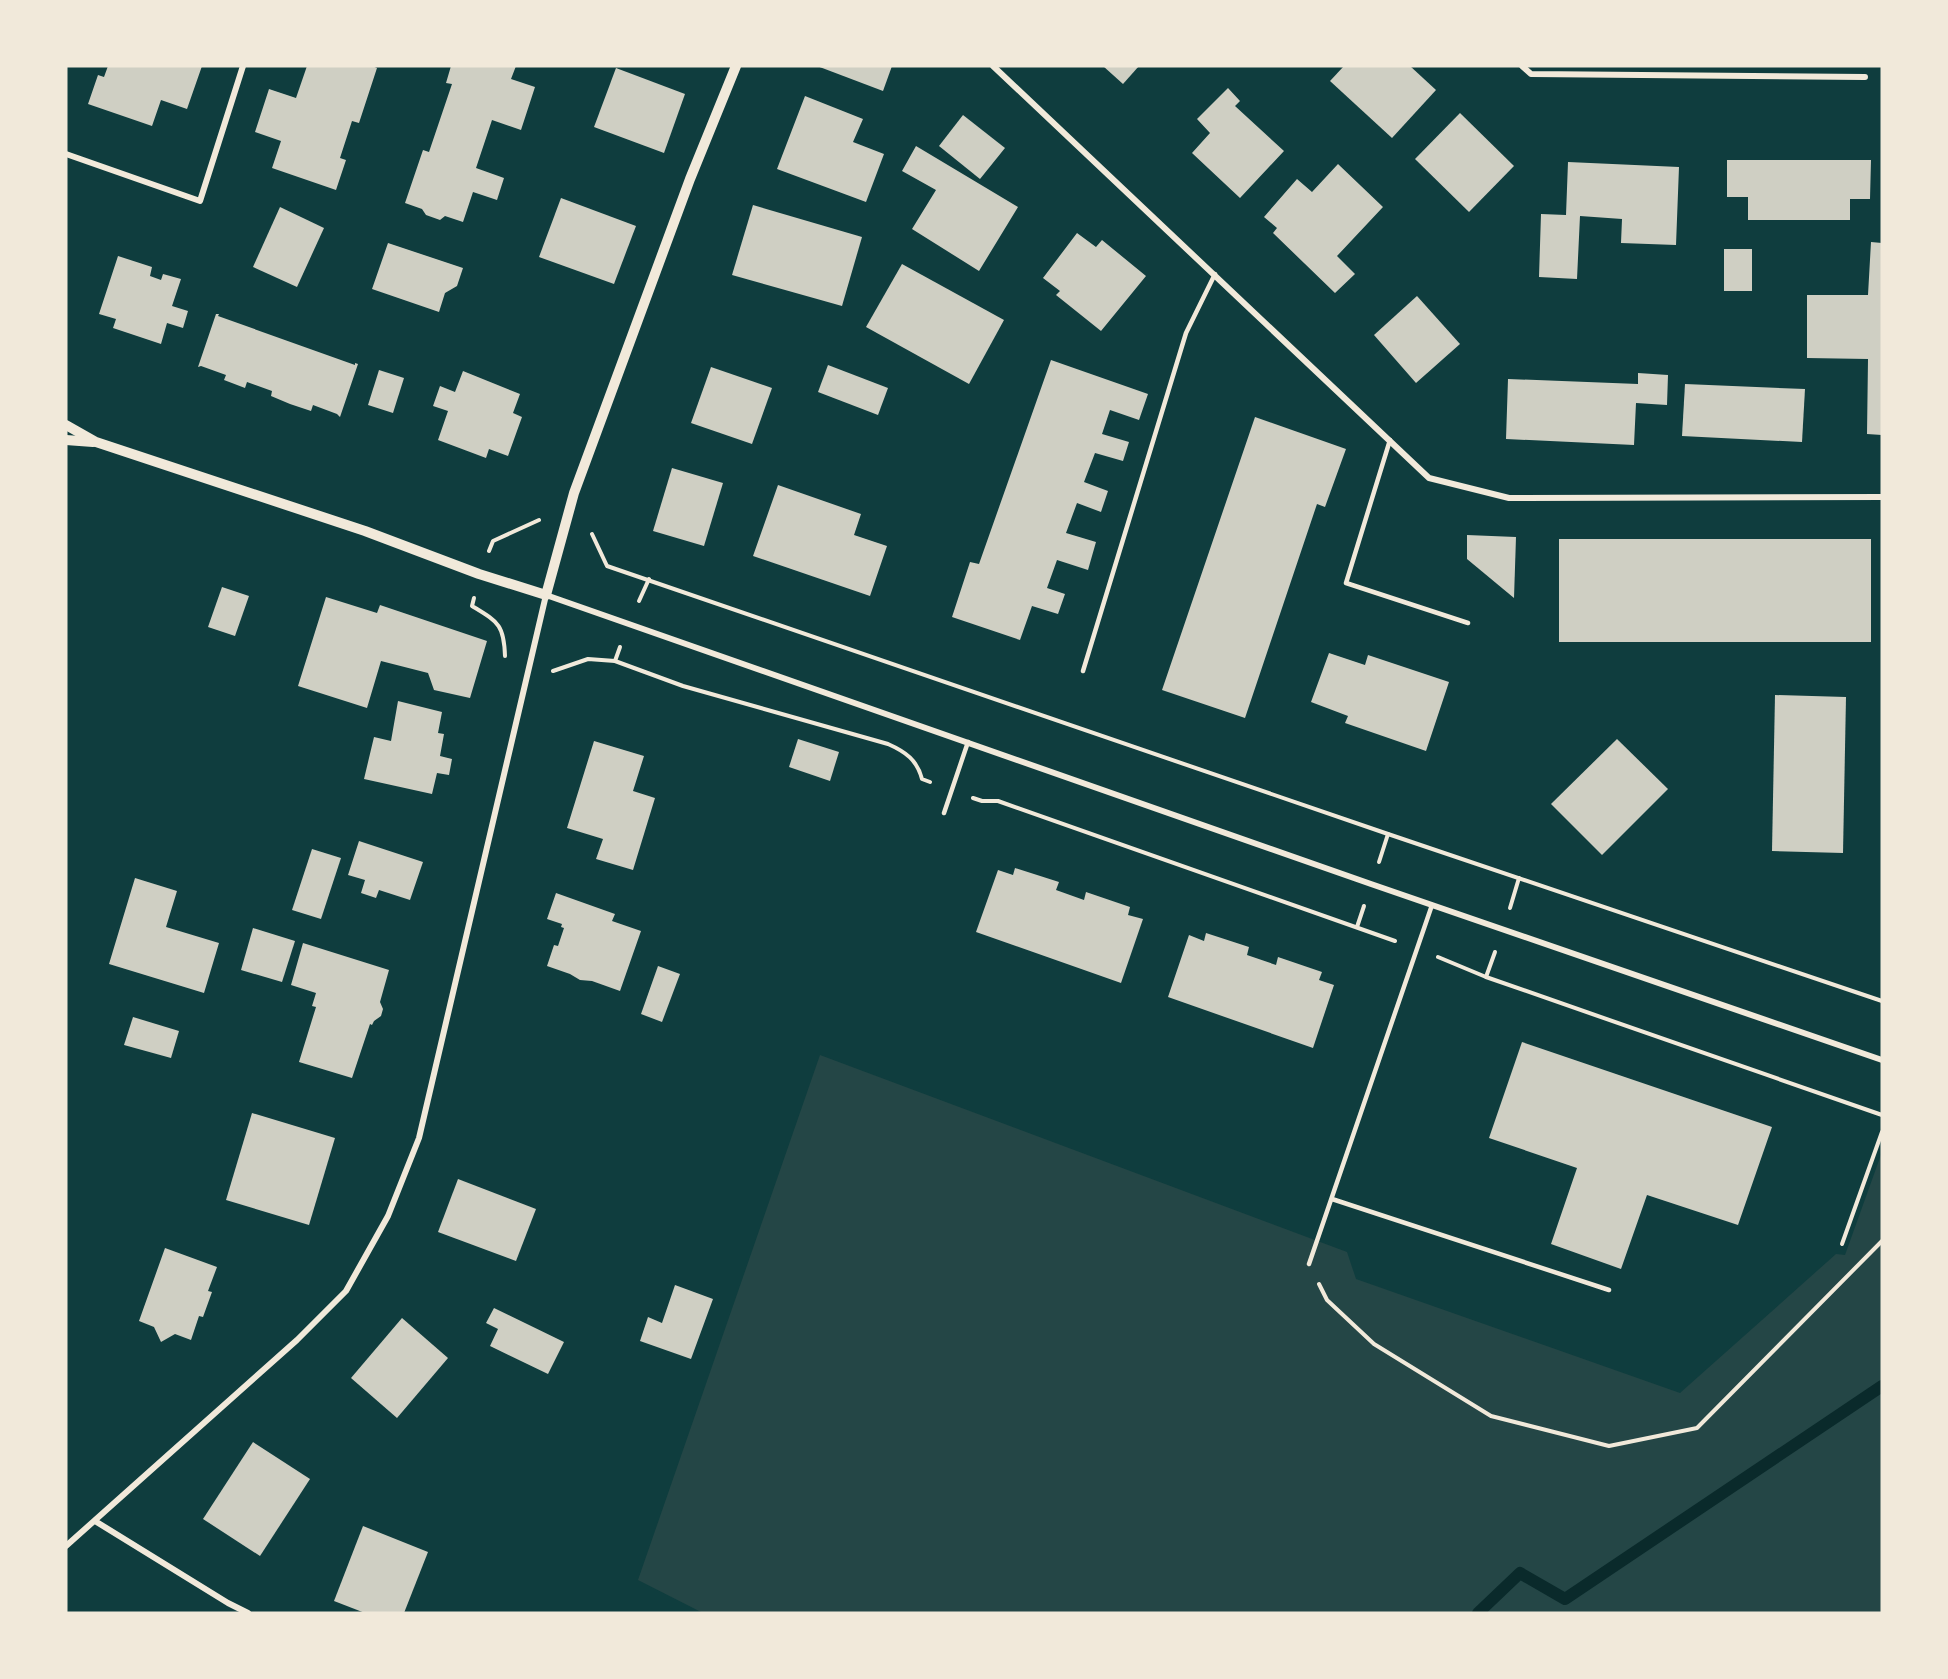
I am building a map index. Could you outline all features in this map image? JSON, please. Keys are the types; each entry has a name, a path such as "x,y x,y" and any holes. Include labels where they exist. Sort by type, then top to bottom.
{"street":[{"path":"66,154 200,201 243,66"},
{"path":"66,1546 297,1340 346,1291 388,1216 419,1138 546,595 574,493 690,179 736,66"},
{"path":"993,66 1429,478 1509,498 1882,497"},
{"path":"1522,66 1531,74 1865,77"},
{"path":"66,424 96,442 365,531 480,574 1882,1060"},
{"path":"66,440 96,442"},
{"path":"94,1521 248,1613"}],"lane":[{"path":"1083,671 1186,333 1215,274"},
{"path":"1390,440 1346,583 1468,623"},
{"path":"944,813 968,742"},
{"path":"1309,1264 1432,905"},
{"path":"1332,1199 1609,1290"}],"path":[{"path":"587,523 607,566 1882,1001"},
{"path":"493,541 480,574 472,606 491,618 504,634 505,658"},
{"path":"1417,949 1486,977 1882,1115"},
{"path":"1842,1244 1882,1132"},
{"path":"1309,1264 1327,1300 1374,1344 1491,1416 1609,1446 1697,1428 1882,1241"}],"shaded area":[{"path":"820,1055 1347,1252 1356,1279 1680,1393 1836,1254 1845,1255 1882,1152 1882,1613 703,1613 638,1580"}],"building":[{"path":"108,66 202,66 187,109 161,100 152,126 88,104 98,75 104,77"},
{"path":"307,66 372,66 377,68 359,123 352,121 340,158 346,160 336,190 272,168 281,141 255,132 269,89 296,98"},
{"path":"451,66 516,66 511,79 535,87 521,130 492,120 476,168 504,178 497,200 473,192 463,222 445,216 440,220 426,215 422,209 405,203 423,150 429,152 452,84 446,83"},
{"path":"817,66 892,66 883,91"},
{"path":"1103,66 1139,66 1123,84"},
{"path":"1344,66 1410,66 1436,90 1392,138 1330,81"},
{"path":"616,68 685,94 664,153 594,127"},
{"path":"1228,88 1240,101 1235,106 1284,151 1240,198 1192,153 1210,133 1197,119"},
{"path":"805,96 863,119 853,142 884,154 866,202 777,169"},
{"path":"1460,113 1514,166 1469,212 1415,159"},
{"path":"963,115 1005,148 980,179 939,146"},
{"path":"916,146 1018,207 979,271 912,229 936,190 902,171"},
{"path":"1727,160 1871,160 1870,199 1850,199 1850,220 1748,220 1748,197 1727,197"},
{"path":"1568,162 1679,167 1676,245 1621,243 1622,219 1580,216 1577,279 1539,277 1541,214 1566,215"},
{"path":"1338,164 1383,207 1337,256 1355,274 1335,293 1273,233 1277,228 1264,217 1297,179 1312,192"},
{"path":"561,198 636,226 614,284 539,257"},
{"path":"753,205 862,237 842,306 732,275"},
{"path":"280,207 324,228 297,287 253,267"},
{"path":"1077,233 1096,247 1102,240 1146,276 1101,331 1056,295 1060,291 1043,278"},
{"path":"1871,242 1882,243 1882,435 1867,434 1868,359 1807,358 1807,295 1868,295"},
{"path":"388,243 463,268 457,286 445,293 439,312 372,289"},
{"path":"1724,249 1752,249 1752,291 1724,291"},
{"path":"118,256 152,267 150,276 161,280 163,274 181,279 172,306 188,311 183,328 167,323 161,344 113,328 116,319 99,314"},
{"path":"902,264 1004,320 969,384 866,327"},
{"path":"1417,296 1460,344 1416,383 1374,335"},
{"path":"216,314 355,365 355,363 358,364 340,417 313,405 311,411 290,404 271,396 272,391 247,382 245,388 224,380 226,375 198,367"},
{"path":"1051,360 1148,394 1139,420 1110,410 1102,434 1129,442 1123,461 1095,453 1084,482 1108,491 1101,512 1077,503 1066,533 1096,542 1088,570 1057,560 1047,588 1065,594 1058,614 1032,606 1020,640 952,617 970,562 979,564"},
{"path":"828,365 888,388 878,415 818,392"},
{"path":"711,367 772,388 752,444 691,423"},
{"path":"379,370 404,378 393,413 368,405"},
{"path":"463,371 520,394 513,413 522,417 508,456 489,449 486,458 438,440 448,411 433,406 440,386 455,392"},
{"path":"1638,373 1668,375 1667,405 1636,403 1634,445 1506,439 1508,379 1638,384"},
{"path":"1685,384 1805,389 1802,442 1682,436"},
{"path":"1255,417 1346,449 1325,507 1317,504 1245,718 1162,690"},
{"path":"672,468 723,483 704,546 653,531"},
{"path":"778,485 861,514 854,535 887,546 870,596 753,556"},
{"path":"1467,535 1516,537 1514,598 1467,559"},
{"path":"1559,539 1871,539 1871,642 1559,642"},
{"path":"222,587 249,596 235,636 208,627"},
{"path":"326,597 377,613 380,605 487,641 470,698 434,690 428,673 381,661 367,708 298,686"},
{"path":"1329,653 1365,665 1368,655 1449,682 1426,751 1345,723 1348,716 1311,702"},
{"path":"1775,695 1846,697 1843,853 1772,851"},
{"path":"398,701 442,712 438,733 444,734 440,756 452,759 449,775 437,773 432,794 364,779 374,737 391,741"},
{"path":"798,739 839,752 830,781 789,767"},
{"path":"1617,739 1668,789 1602,855 1551,804"},
{"path":"594,741 644,756 633,791 655,798 633,870 596,859 603,839 567,828"},
{"path":"359,841 423,862 410,900 379,890 376,898 361,893 365,880 348,875"},
{"path":"312,849 341,858 321,919 292,910"},
{"path":"1015,868 1059,882 1056,890 1084,900 1086,892 1130,907 1128,915 1143,919 1121,983 976,932 998,870 1013,875"},
{"path":"135,878 177,891 166,927 219,943 204,993 109,964"},
{"path":"556,893 615,914 612,921 641,931 620,991 592,981 580,980 547,966 554,945 558,946 564,928 561,927 562,924 547,919"},
{"path":"253,928 295,941 282,982 241,970"},
{"path":"1206,933 1249,947 1247,955 1276,965 1278,957 1322,972 1319,980 1334,985 1313,1048 1168,997 1189,935 1204,941"},
{"path":"303,943 389,970 380,1002 383,1009 381,1016 372,1025 370,1024 352,1078 299,1062 316,1007 312,1006 316,993 291,985"},
{"path":"658,966 680,974 662,1022 641,1014"},
{"path":"133,1017 179,1031 171,1058 124,1045"},
{"path":"1522,1042 1772,1127 1738,1225 1647,1195 1621,1269 1551,1244 1577,1168 1489,1138"},
{"path":"252,1113 335,1138 309,1225 226,1200"},
{"path":"458,1179 536,1209 516,1261 438,1232"},
{"path":"165,1248 217,1267 208,1291 212,1292 203,1317 199,1316 191,1340 175,1334 161,1342 154,1327 139,1321"},
{"path":"675,1285 713,1299 691,1359 640,1341 648,1317 662,1323"},
{"path":"494,1308 564,1342 548,1374 490,1346 498,1329 486,1323"},
{"path":"402,1318 448,1358 397,1418 351,1378"},
{"path":"253,1442 310,1479 260,1556 203,1519"},
{"path":"363,1526 428,1552 404,1613 365,1613 334,1601"}],"waterway":[{"path":"1478,1613 1520,1573 1565,1599 1882,1386"}]}
